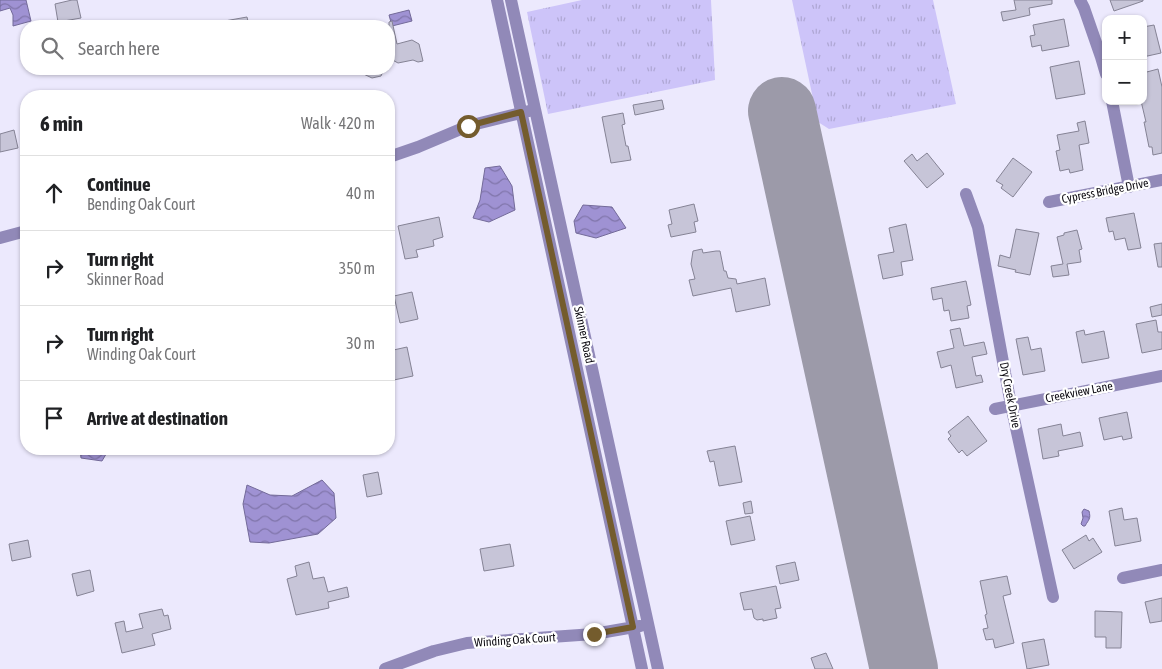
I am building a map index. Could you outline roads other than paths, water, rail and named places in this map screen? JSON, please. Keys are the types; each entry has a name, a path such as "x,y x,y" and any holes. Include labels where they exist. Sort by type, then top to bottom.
{"street":[{"name":"Skinner Road","path":"497,0 642,669"},
{"name":"Skinner Road","path":"511,0 658,669"},
{"path":"1080,0 1102,60"},
{"path":"1113,105 1129,187"},
{"path":"395,155 468,126 535,110"},
{"name":"Cypress Bridge Drive","path":"1049,202 1162,180"},
{"name":"Dry Creek Drive","path":"966,194 978,227 1011,406 1053,597"},
{"path":"0,238 20,233"},
{"name":"Creekview Lane","path":"995,408 1162,376"},
{"path":"1123,578 1162,570"},
{"name":"Winding Oak Court","path":"385,669 434,651 467,643 594,634 648,624"}],"water":[{"path":"0,0 26,0 31,20 20,20 20,24 13,26 13,15 10,8 0,11"},
{"path":"409,10 412,21 395,25 395,20 390,20 389,15"},
{"path":"500,166 512,186 515,210 489,222 473,218 480,200 485,168"},
{"path":"583,205 612,207 626,228 596,238 576,233 574,221"},
{"path":"81,455 106,455 102,461 81,458"},
{"path":"322,480 334,493 336,518 318,534 269,543 250,542 243,504 247,485 270,495 292,496"},
{"path":"1084,509 1089,511 1090,516 1085,526 1083,526 1081,524"}]}
